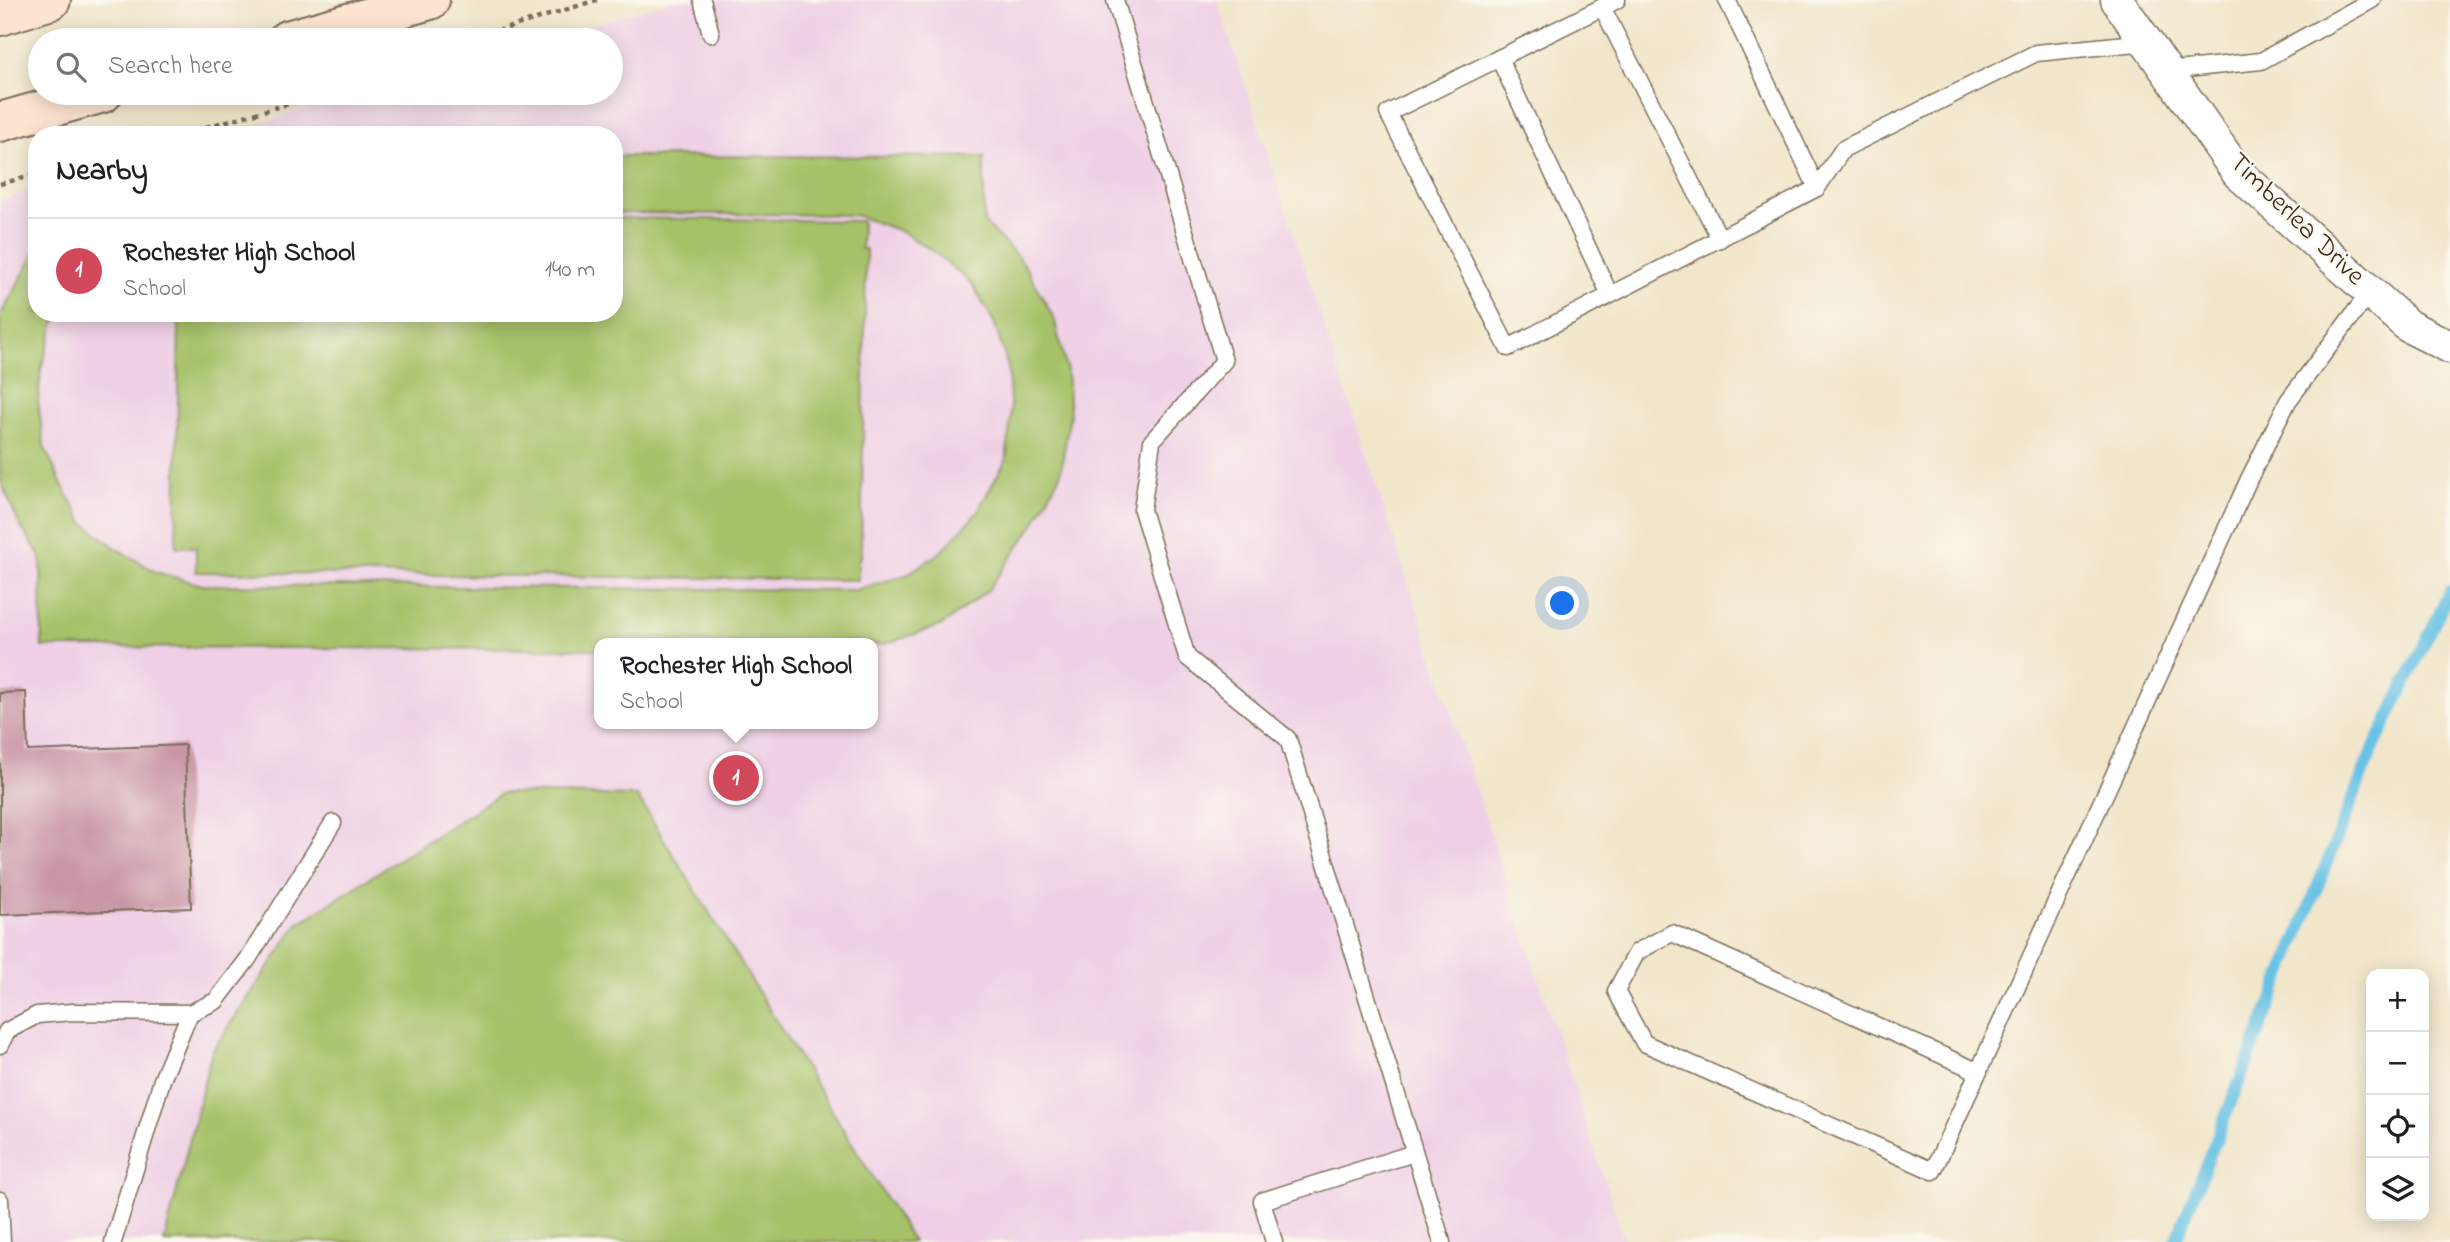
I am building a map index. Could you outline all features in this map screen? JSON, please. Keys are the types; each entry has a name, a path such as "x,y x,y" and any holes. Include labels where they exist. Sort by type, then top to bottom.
{"main road":[{"path":"303,28 337,0"},
{"path":"329,28 430,0"},
{"path":"0,122 60,105"}],"street":[{"name":"Timberlea Drive","path":"2117,0 2238,173 2408,326 2450,347"}],"lane":[{"path":"702,0 711,34"},
{"path":"1115,0 1224,361 1152,441 1142,510 1187,657 1288,739 1442,1242"},
{"path":"1727,0 1817,188"},
{"path":"2167,71 2261,61 2372,0"},
{"path":"1720,239 1610,4 1388,113 1508,348 1720,239 1817,188 1843,149 2036,53 2147,42"},
{"path":"1499,58 1610,295"},
{"path":"1979,1072 1672,933 1637,952 1616,991 1644,1043 1933,1171 1979,1072 2249,479 2288,401 2370,292"},
{"path":"0,1045 7,1031 37,1015 72,1012 190,1013 216,1001 248,959 333,823"},
{"path":"113,1242 162,1080 190,1013"},
{"path":"1275,1242 1262,1201 1415,1153"},
{"path":"0,1200 2,1242"}],"path":[{"path":"507,28 597,0"},
{"path":"209,126 285,105"},
{"path":"0,184 28,176"}],"shaded area":[{"path":"676,0 1217,0 1625,1242 0,1242 0,200 28,192 28,322 623,322 623,126 251,126 322,105 623,105 623,28 581,28"}],"green space":[{"path":"623,156 984,157 984,222 1022,261 1054,318 1067,371 1070,416 1060,475 1033,526 988,590 942,625 878,645 878,638 594,638 594,649 42,647 41,557 19,524 0,479 0,316 28,265 28,322 56,322 41,369 38,402 44,446 84,523 116,548 156,572 202,585 855,590 906,575 941,552 976,514 1006,460 1011,417 1008,367 994,322 972,284 934,252 903,232 855,215 623,213"},
{"path":"623,218 862,221 861,249 866,249 861,558 858,559 858,580 196,572 196,547 176,547 179,322 623,322"},
{"path":"502,793 637,796 913,1242 164,1242 212,1051 298,924"}],"building":[{"path":"26,692 28,751 185,745 191,908 0,915 0,693"}],"waterway":[{"path":"2175,1242 2369,758 2450,591"}],"place":[{"name":"Rochester High School","path":"736,778"}]}
